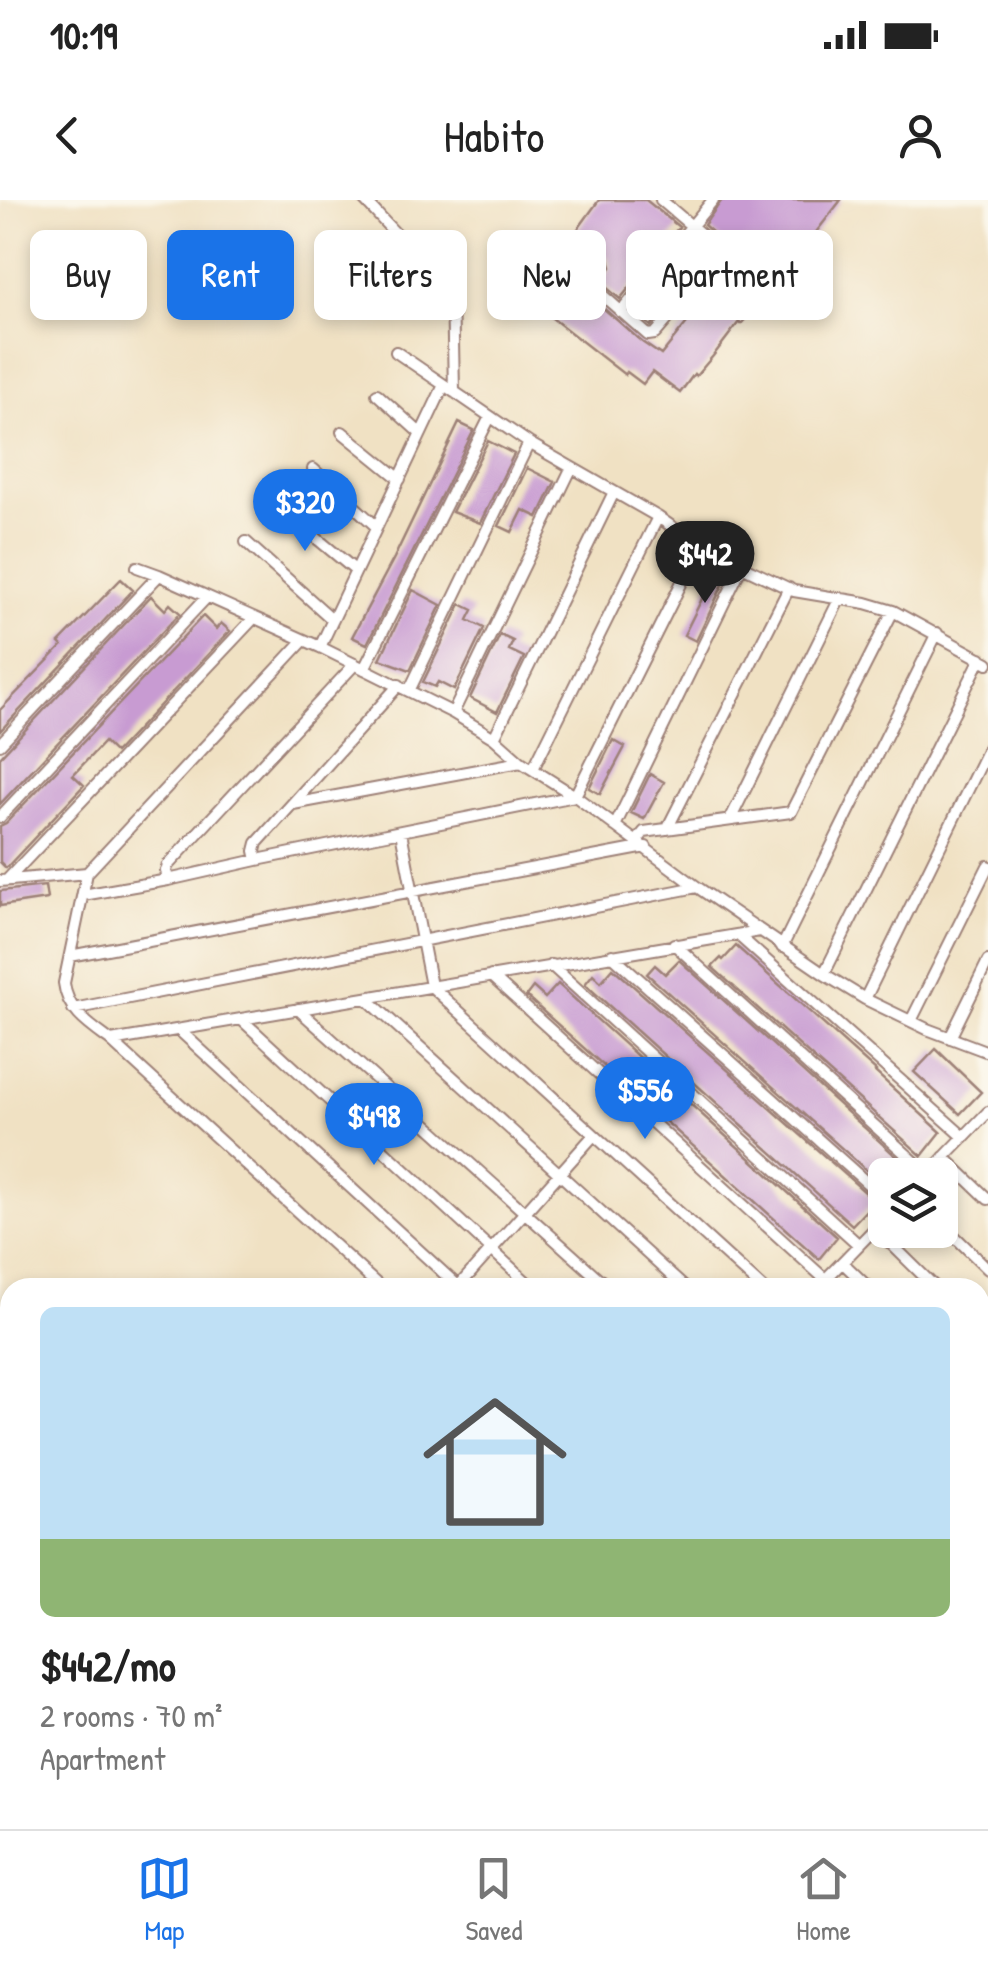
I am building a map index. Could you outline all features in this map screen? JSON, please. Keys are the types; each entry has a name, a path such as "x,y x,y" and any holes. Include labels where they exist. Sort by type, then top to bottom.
{"street":[{"path":"320,647 421,434 449,388 449,275 408,246 364,200"},
{"path":"661,200 698,230"},
{"path":"622,312 714,200"},
{"path":"606,297 626,315"},
{"path":"632,320 652,336 667,320"},
{"path":"396,352 529,443 658,517 700,546 789,588 893,611 984,660 824,974"},
{"path":"376,394 421,434"},
{"path":"168,880 168,865 360,667 490,417"},
{"path":"342,432 400,479"},
{"path":"257,860 254,850 258,843 404,688 529,443"},
{"path":"314,469 377,527"},
{"path":"453,713 571,469"},
{"path":"494,738 614,492"},
{"path":"279,507 356,571"},
{"path":"533,769 658,517"},
{"path":"246,542 333,620"},
{"path":"575,796 700,546"},
{"path":"615,826 742,566"},
{"path":"137,567 320,647 453,713 494,738 522,762 824,974 910,1021 988,1052"},
{"path":"0,744 158,575"},
{"path":"666,829 789,588"},
{"path":"0,816 206,598"},
{"path":"730,820 840,598"},
{"path":"641,844 644,832 791,812 893,611"},
{"path":"4,880 253,619"},
{"path":"782,947 937,634"},
{"path":"304,640 86,873 64,983 66,997 80,1018 111,1041 370,1278"},
{"path":"865,999 988,748"},
{"path":"292,804 522,762"},
{"path":"82,895 575,796"},
{"path":"401,832 431,986 751,1278"},
{"path":"70,956 641,844"},
{"path":"910,1021 988,866"},
{"path":"4,880 86,873"},
{"path":"73,1009 697,887"},
{"path":"111,1041 760,931"},
{"path":"738,935 964,1137"},
{"path":"674,944 908,1158"},
{"path":"612,954 868,1184"},
{"path":"950,1038 988,961"},
{"path":"551,965 858,1245"},
{"path":"491,976 816,1278"},
{"path":"366,998 675,1278"},
{"path":"298,1010 598,1278"},
{"path":"241,1019 522,1278"},
{"path":"179,1030 448,1278"},
{"path":"988,1112 944,1157 988,1199"},
{"path":"978,1122 988,1132"},
{"path":"466,1278 594,1136"},
{"path":"826,1278 868,1234"},
{"path":"958,1240 988,1269"},
{"path":"895,1248 926,1278"},
{"path":"842,1262 858,1278"}],"building":[{"path":"599,200 646,200 679,227 626,230 626,292 620,299 606,287 606,274 611,267 606,256 606,230 577,230"},
{"path":"722,200 841,200 818,230 710,230 704,225"},
{"path":"606,310 661,355 689,320 745,320 680,393 652,372 643,384 627,372 625,375 555,320 606,320"},
{"path":"459,423 474,430 367,644 352,637"},
{"path":"488,441 514,454 480,523 452,512"},
{"path":"527,468 555,482 538,517 523,510 512,532 499,526"},
{"path":"716,571 727,576 696,641 684,635"},
{"path":"121,579 133,590 0,731 0,710"},
{"path":"413,590 441,605 410,670 380,659"},
{"path":"151,596 165,610 170,604 180,613 0,804 0,757"},
{"path":"461,604 473,610 468,620 484,628 454,690 438,682 435,687 423,682"},
{"path":"203,616 216,629 221,623 230,631 115,753 104,742 73,775 84,785 6,868 0,862 0,826"},
{"path":"500,635 513,641 509,650 524,657 497,712 470,698"},
{"path":"613,740 625,747 600,794 589,788"},
{"path":"650,774 664,782 644,819 631,813"},
{"path":"45,886 47,899 0,906 0,891"},
{"path":"736,946 941,1132 922,1156 712,967"},
{"path":"679,960 898,1158 868,1158 868,1172 647,974 655,965 665,974"},
{"path":"613,968 868,1195 868,1208 852,1225 585,984 593,974 601,982"},
{"path":"558,984 837,1237 819,1259 526,996 533,987 545,998"},
{"path":"936,1049 981,1092 960,1114 914,1072"}]}
